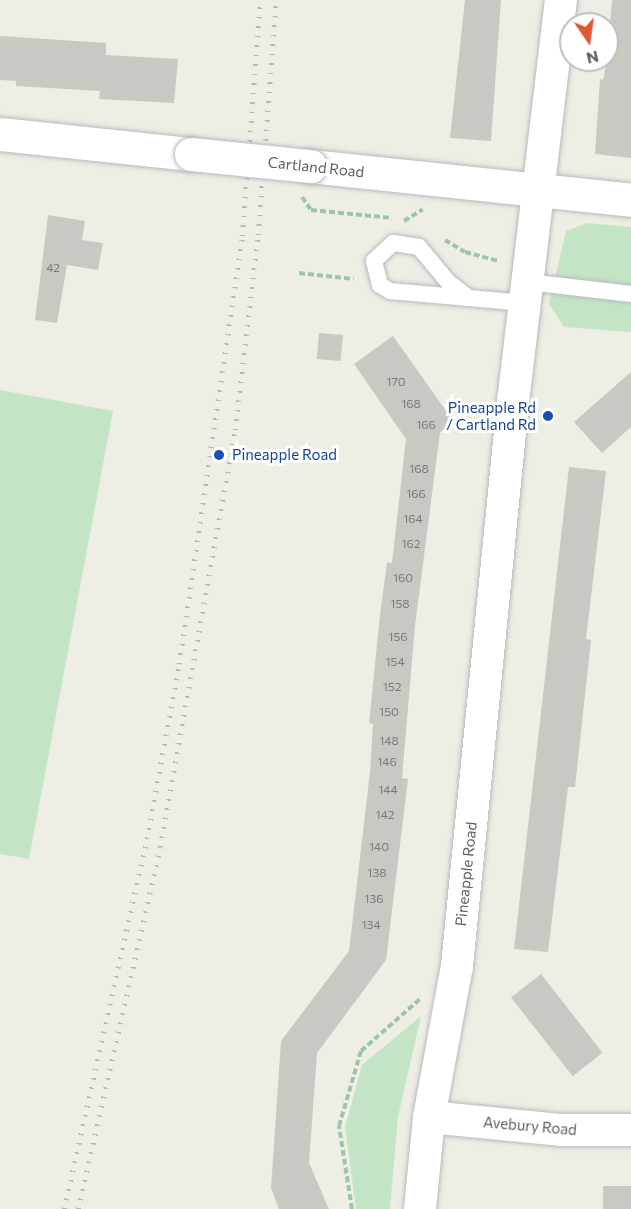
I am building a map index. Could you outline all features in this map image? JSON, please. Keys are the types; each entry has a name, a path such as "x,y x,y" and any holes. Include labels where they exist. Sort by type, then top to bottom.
{"street":[{"name":"Pineapple Road","path":"420,1209 429,1117 457,966 526,293 561,0"},
{"name":"Cartland Road","path":"0,134 310,166 538,193 631,200"},
{"name":"Avebury Road","path":"429,1117 562,1130 631,1130"}],"lane":[{"path":"469,298 448,283 419,247 393,243 374,261 380,285 390,291 469,298 526,293 631,294"}],"path":[{"path":"352,1209 339,1126 361,1051 422,997"}],"green space":[{"path":"587,223 631,227 631,332 564,327 549,304 566,231"},
{"path":"0,390 113,411 29,859 0,854"},
{"path":"421,1016 398,1117 390,1209 356,1209 345,1127 362,1065"}],"building":[{"path":"465,0 501,0 491,141 450,138"},
{"path":"612,0 631,0 631,158 595,154 600,79 603,80 605,72 619,72 619,12 611,12"},
{"path":"0,36 106,43 106,55 178,59 174,103 99,99 100,91 16,86 16,81 0,80"},
{"path":"48,215 85,221 82,240 103,243 98,270 67,265 57,323 35,320"},
{"path":"319,333 343,335 341,361 317,359"},
{"path":"393,336 454,422 440,432 415,626 402,778 408,779 386,960 317,1053 309,1163 329,1209 279,1209 271,1188 281,1041 349,951 370,772 373,724 369,723 380,615 387,562 392,563 406,439 354,364"},
{"path":"631,372 631,427 602,453 574,422"},
{"path":"569,467 606,471 586,639 591,640 575,787 568,787 548,952 514,949"},
{"path":"541,974 603,1053 573,1076 511,997"},
{"path":"603,1186 631,1186 631,1209 603,1209"}],"railway":[{"path":"64,1209 145,848 179,664 242,236 260,0"},
{"path":"78,1209 160,847 235,430 258,235 276,0"}],"place":[{"name":"Pineapple Rd / Cartland Rd","path":"548,416"},
{"name":"Pineapple Road","path":"219,455"}]}
